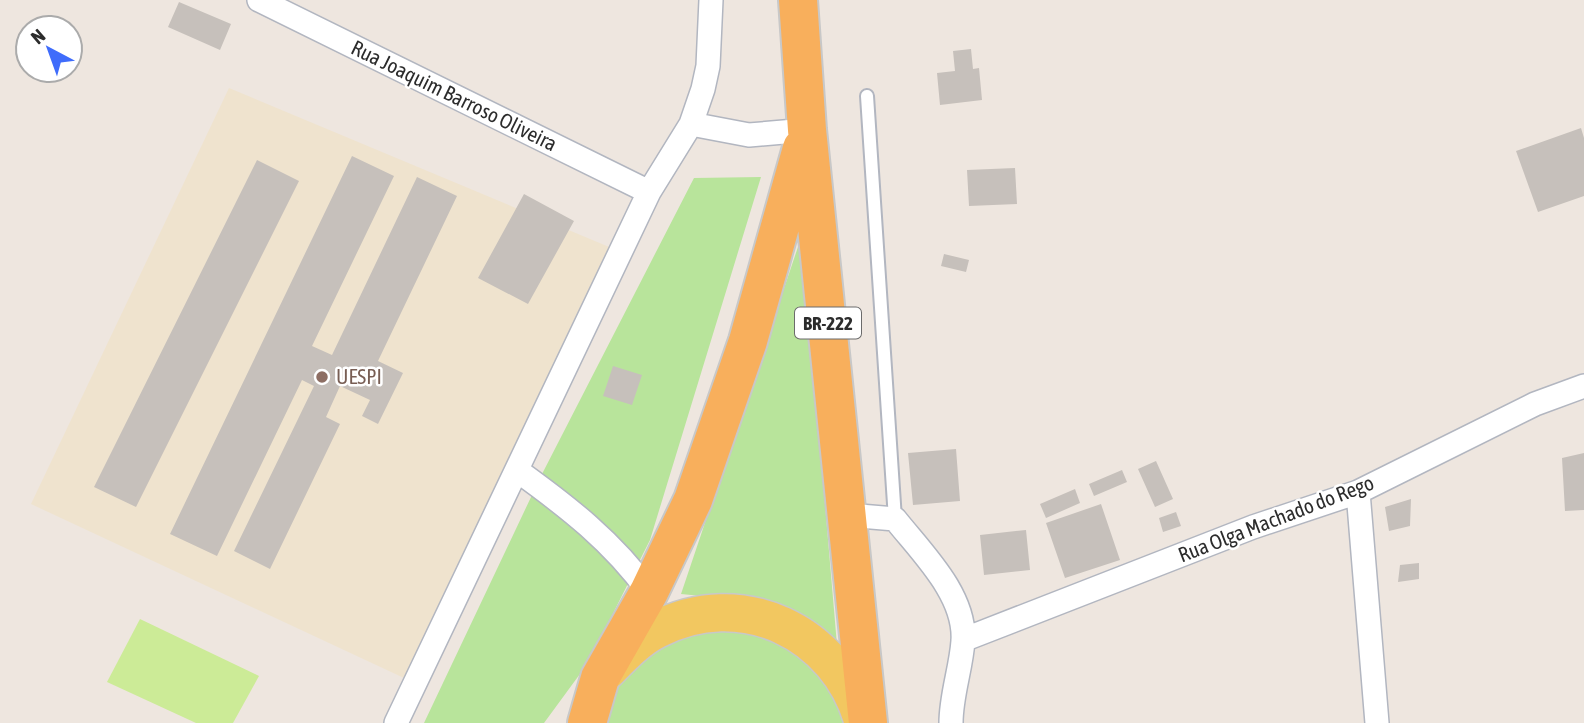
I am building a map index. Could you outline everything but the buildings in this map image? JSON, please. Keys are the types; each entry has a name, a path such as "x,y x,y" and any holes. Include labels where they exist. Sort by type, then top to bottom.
{"highway":[{"name":"BR-222","path":"798,0 807,130 848,515 865,723"},
{"path":"587,723 600,678 649,592 693,500 748,341 807,130"}],"main road":[{"name":"BR-222","path":"571,723 600,678 626,652 655,630 688,616 724,611 760,616 794,629 822,650 845,678 865,723"}],"street":[{"name":"Rua Joaquim Barroso Oliveira","path":"259,0 649,192"},
{"path":"396,723 649,192 691,124 708,65 711,0"},
{"path":"691,124 749,135 807,130"},
{"name":"Rua Olga Machado do Rego","path":"963,640 1252,527 1358,492 1535,404 1584,386"},
{"path":"518,471 599,532 629,564 649,592"},
{"path":"1358,492 1377,723"},
{"path":"848,515 895,519 952,595 961,621 963,640 951,723"}],"lane":[{"path":"867,96 895,519"}],"shaded area":[{"name":"UESPI","path":"229,88 614,249 404,678 31,504"}],"green space":[{"path":"761,177 650,540 588,663 544,723 424,723 541,476 694,178"},
{"path":"802,235 837,645 772,603 681,594"},
{"path":"140,619 259,676 233,723 196,723 107,682"},
{"path":"729,629 761,634 793,651 818,675 837,706 843,723 602,723 616,688 639,662 686,636 704,630"}],"place":[{"name":"UESPI","path":"322,377"}]}
